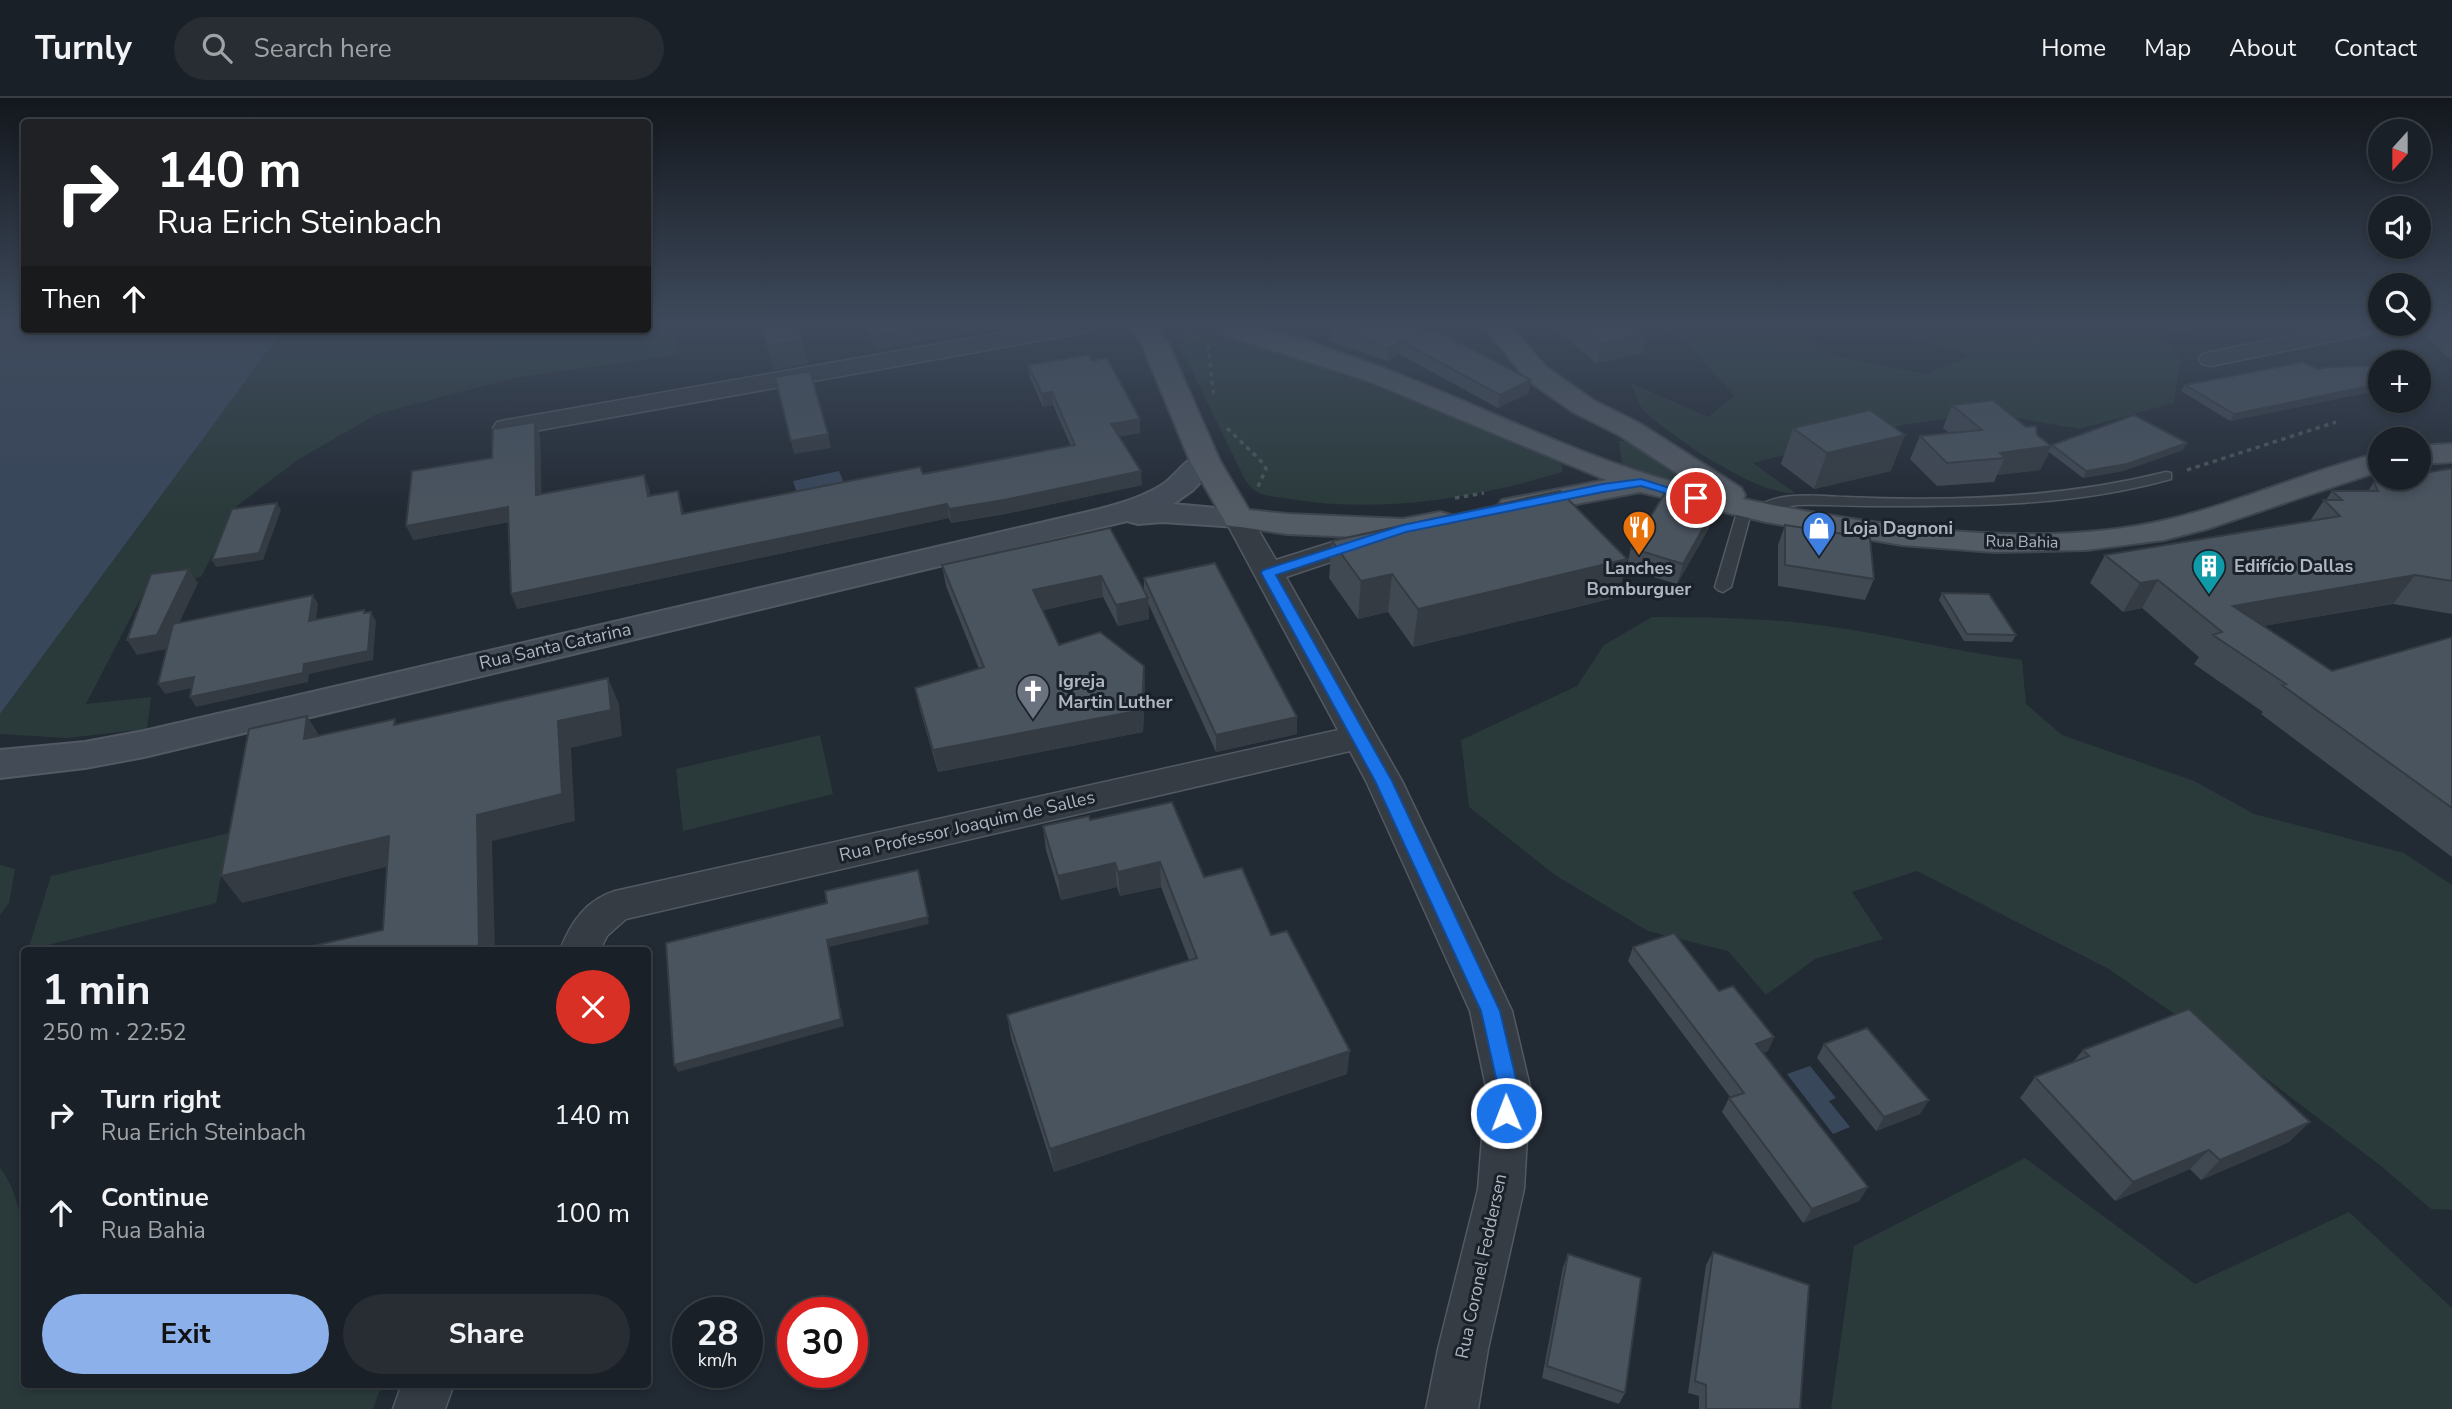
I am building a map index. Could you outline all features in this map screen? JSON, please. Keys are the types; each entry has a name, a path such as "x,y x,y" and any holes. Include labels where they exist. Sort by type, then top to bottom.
{"main road":[{"name":"Rua Coronel Feddersen","path":"1174,387 1205,461 1231,505"},
{"name":"Rua Bahia","path":"1410,387 1641,483 1808,521 1930,537 2015,542 2099,540 2174,529 2210,520 2339,473 2368,465"},
{"path":"1556,387 1583,407 1629,429 1752,510"},
{"path":"1560,497 1587,480 1607,455 1600,430 1583,407"},
{"path":"2431,454 2452,453"},
{"name":"Rua Santa Catarina","path":"7,764 85,755 144,744 1108,517 1171,494 1184,486 1205,461"},
{"path":"1231,505 1287,524 1403,529 1475,505 1560,497 1641,483"},
{"name":"Rua Santa Catarina","path":"1108,517 1231,505"}],"street":[{"path":"506,428 734,387"},
{"name":"Rua Coronel Feddersen","path":"1231,505 1384,781 1490,1011 1508,1087 1501,1189 1463,1349 1452,1409"},
{"path":"1268,573 1403,529"},
{"name":"Rua Professor Joaquim de Salles","path":"583,942 603,914 615,906 1360,737"},
{"path":"419,1409 427,1388"}],"lane":[{"path":"1723,587 1752,510 1777,503 2016,499 2126,488 2166,477"}],"path":[{"path":"1214,387 1213,398 1218,410"},
{"path":"1222,422 1266,469 1256,493 1231,505"},
{"path":"2166,477 2336,422"}],"shaded area":[{"path":"241,387 479,387 377,414 299,459 237,506 201,577 145,590 86,704 151,697 147,729 66,738 0,734 0,714"},
{"path":"1200,387 1377,387 1554,459 1562,465 1562,472 1496,489 1393,504 1324,503 1276,497 1253,489 1244,478"},
{"path":"1633,387 1640,387 1708,417 1734,396 1726,387 2176,387 2174,403 2080,429 1988,413 1903,425 1753,463 1795,493 1759,485 1695,450 1645,412"},
{"path":"1619,441 1636,441 1725,499 1622,464"},
{"path":"1652,617 1740,618 1805,623 2022,660 2026,704 2062,735 2194,781 2254,814 2404,853 2452,885 2452,1210 2431,1209 2381,1166 2238,1057 2107,968 1917,871 1852,892 1883,939 1815,959 1766,995 1728,951 1648,931 1555,875 1469,807 1461,740 1577,686 1604,645"},
{"path":"820,735 833,794 683,831 676,769"},
{"path":"229,833 216,903 40,947 29,947 51,876"},
{"path":"0,865 15,869 9,903 0,915"},
{"path":"2025,1158 2195,1284 2349,1212 2452,1308 2452,1409 1831,1409 1854,1246"},
{"path":"0,1168 12,1188 21,1224 21,1388 381,1388 373,1409 0,1409"}],"water":[{"path":"0,387 241,387 0,714"},
{"path":"839,471 844,483 797,493 793,481"},
{"path":"1810,1066 1836,1098 1829,1101 1850,1127 1833,1134 1787,1074"}],"building":[{"path":"778,387 815,387 828,434 791,441"},
{"path":"1039,387 1123,387 1140,419 1111,424 1141,471 1004,500 949,509 947,504 511,594 508,507 406,526 412,471 492,458 493,429 535,422 536,495 644,475 648,496 678,491 682,514 920,467 923,474 1075,445 1052,392 1042,394"},
{"path":"1486,387 1516,387 1500,395"},
{"path":"2189,387 2365,387 2234,414"},
{"path":"1993,400 2026,427 2036,426 2037,435 2051,446 2000,453 2005,458 1947,463 1920,436 1982,430 1952,405"},
{"path":"1870,410 1905,435 1827,453 1793,428"},
{"path":"2134,415 2187,443 2127,464 2086,471 2052,445"},
{"path":"2452,469 2452,581 2415,575 2233,606 2332,671 2452,637 2452,808 2282,685 2286,684 2213,635 2222,632 2158,580 2140,583 2105,555 2340,516 2324,500 2342,500 2332,491 2431,490 2431,472"},
{"path":"1560,491 1627,559 1418,609 1392,574 1361,581 1332,541"},
{"path":"1665,493 1715,507 1683,564 1631,548"},
{"path":"277,503 259,553 212,560 232,509"},
{"path":"1785,525 1870,538 1874,579 1785,565"},
{"path":"1110,528 1148,598 1116,605 1101,576 1033,590 1059,645 1100,632 1144,666 1142,710 933,750 915,688 984,667 942,565"},
{"path":"1215,563 1297,717 1216,735 1144,578"},
{"path":"189,569 157,635 127,640 151,574"},
{"path":"1942,593 1989,594 2016,635 1967,634"},
{"path":"313,595 309,621 364,610 364,613 371,612 368,651 304,664 303,673 190,697 194,677 158,684 173,624"},
{"path":"608,678 611,710 558,721 562,794 477,815 479,947 308,947 383,930 389,836 221,876 249,729 307,716 304,739 395,719 394,725"},
{"path":"1172,802 1204,877 1242,868 1271,935 1287,931 1350,1051 1050,1149 1007,1015 1197,958 1160,862 1118,872 1115,863 1058,876 1043,826 1089,816 1090,820"},
{"path":"918,870 928,917 827,940 841,1019 674,1065 666,943 827,903 825,891"},
{"path":"1674,933 1719,991 1733,986 1774,1037 1756,1044 1868,1187 1812,1209 1729,1098 1744,1093 1633,947"},
{"path":"2189,1009 2310,1122 2220,1160 2209,1150 2133,1182 2035,1077 2089,1056 2083,1050"},
{"path":"1867,1028 1929,1100 1884,1117 1824,1044"},
{"path":"1713,1252 1809,1285 1800,1409 1706,1409 1706,1385 1695,1381"},
{"path":"1568,1254 1641,1278 1625,1393 1547,1366"}],"place":[{"name":"Lanches Bomburguer","path":"1639,557"},
{"name":"Loja Dagnoni","path":"1819,558"},
{"name":"Edifício Dallas","path":"2209,596"},
{"name":"Igreja Martin Luther","path":"1033,721"}],"route":[{"path":"1506,1113 1508,1087 1490,1011 1384,781 1268,573 1403,529 1603,488 1641,483 1696,498"}]}
